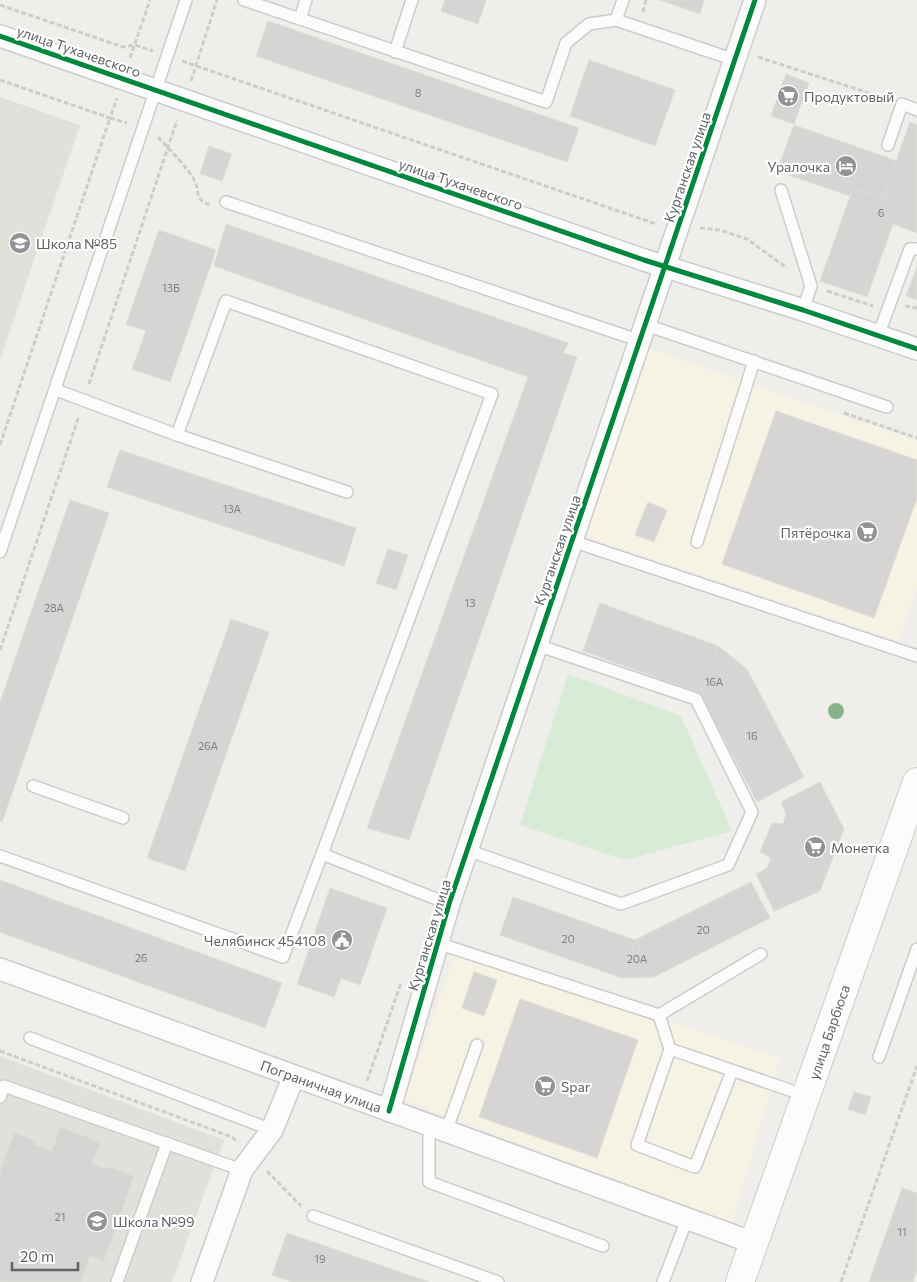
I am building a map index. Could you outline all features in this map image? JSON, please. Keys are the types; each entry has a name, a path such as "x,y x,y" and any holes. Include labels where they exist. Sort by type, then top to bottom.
{"street":[{"name":"Курганская улица","path":"390,1111 449,904 755,0"},
{"name":"улица Тухачевского","path":"0,36 664,267 803,310 917,349"},
{"name":"улица Барбюса","path":"740,1282 917,782"},
{"name":"Пограничная улица","path":"0,969 754,1243"},
{"path":"202,1282 247,1163 272,1130 294,1076"}],"lane":[{"path":"0,552 186,0"},
{"path":"244,0 546,102 566,43 589,24 616,20 737,55"},
{"path":"300,19 306,0"},
{"path":"395,52 412,0"},
{"path":"616,20 623,0"},
{"path":"888,146 902,104 917,110"},
{"path":"782,190 811,286 803,310"},
{"path":"226,202 643,333 754,362 887,407"},
{"path":"878,336 910,249 917,249"},
{"path":"0,856 283,957 492,394 226,301 177,434"},
{"path":"697,542 754,362"},
{"path":"56,390 347,492"},
{"path":"572,541 917,656"},
{"path":"467,850 621,904 728,865 752,812 696,699 537,645"},
{"path":"33,786 123,818"},
{"path":"322,854 449,904"},
{"path":"438,943 659,1015 761,954"},
{"path":"879,1057 917,949"},
{"path":"659,1015 670,1049 637,1145 695,1167 732,1071"},
{"path":"30,1038 272,1130"},
{"path":"477,1045 438,1128 429,1182 603,1246"},
{"path":"670,1049 807,1096"},
{"path":"0,1097 4,1086 167,1144 247,1163"},
{"path":"118,1282 167,1144"},
{"path":"313,1216 498,1282"},
{"path":"663,1282 687,1219"}],"path":[{"path":"0,650 217,0"},
{"path":"644,18 642,11 646,0"},
{"path":"0,4 123,47 135,45 196,65 656,224 720,230 747,239 811,286 887,310 898,305 917,308"},
{"path":"737,55 902,104"},
{"path":"0,446 110,118 155,134 194,180 198,197 202,202 211,205"},
{"path":"0,1051 232,1137 247,1163 313,1216"},
{"path":"841,1282 917,1066"}],"shaded area":[{"name":"Школа №85","path":"0,97 80,125 0,360"},
{"path":"647,348 917,441 917,588 898,641 583,536"},
{"path":"456,952 780,1058 732,1223 405,1100"},
{"name":"Школа №99","path":"0,1056 224,1140 172,1282 0,1282"}],"green space":[{"path":"568,674 681,716 732,831 625,860 520,825"}],"building":[{"path":"445,0 486,0 478,24 441,11"},
{"path":"660,0 704,0 700,14"},
{"path":"268,21 579,128 567,162 256,56"},
{"path":"589,60 675,90 655,146 570,116"},
{"path":"786,74 809,83 794,124 771,116"},
{"path":"910,122 917,125 917,233 893,224 867,297 820,281 853,188 883,199"},
{"path":"794,125 897,161 883,199 853,188 850,196 777,171"},
{"path":"209,146 232,154 222,181 200,174"},
{"path":"226,224 568,343 563,353 577,357 409,840 367,828 528,377 214,266"},
{"path":"159,230 216,250 170,382 132,369 146,331 126,324"},
{"path":"917,267 917,300 906,296"},
{"path":"776,411 917,460 917,498 874,618 722,564"},
{"path":"120,450 356,528 344,566 107,487"},
{"path":"70,500 109,513 2,822 0,821 0,702"},
{"path":"648,502 667,510 654,542 635,535"},
{"path":"388,549 408,555 396,590 376,583"},
{"path":"600,603 718,646 700,693 583,651"},
{"path":"231,619 269,632 185,871 147,858"},
{"path":"718,646 747,669 700,693"},
{"path":"747,669 804,777 757,802 700,693"},
{"path":"820,782 844,829 820,891 774,911 756,874 767,868 771,858 760,852 772,823 783,824 786,814 781,802"},
{"path":"0,880 282,983 265,1028 0,932"},
{"path":"751,882 770,918 654,977 635,940"},
{"path":"330,888 387,908 360,985 341,978 334,997 297,984"},
{"path":"513,897 635,940 622,978 500,935"},
{"path":"635,940 654,977 622,978"},
{"path":"474,972 497,980 484,1016 462,1008"},
{"path":"520,999 638,1040 597,1158 479,1117"},
{"path":"854,1092 871,1097 865,1115 848,1109"},
{"path":"60,1127 100,1142 92,1164 109,1169 109,1167 134,1176 104,1261 90,1256 81,1282 0,1282 0,1171 14,1133 36,1141 35,1145 52,1151"},
{"path":"902,1188 917,1193 917,1270 913,1282 869,1282"},
{"path":"287,1233 429,1282 292,1282 272,1275"}],"cycle path":[{"path":"389,1111 449,904 755,0"},
{"path":"0,36 644,260 803,310 917,349"}],"place":[{"name":"Продуктовый","path":"788,96"},
{"name":"Уралочка","path":"846,166"},
{"name":"Школа №85","path":"20,243"},
{"name":"Пятёрочка","path":"867,532"},
{"name":"Монетка","path":"815,847"},
{"name":"Челябинск 454108","path":"342,940"},
{"name":"Spar","path":"545,1086"},
{"name":"Школа №99","path":"97,1221"}]}
